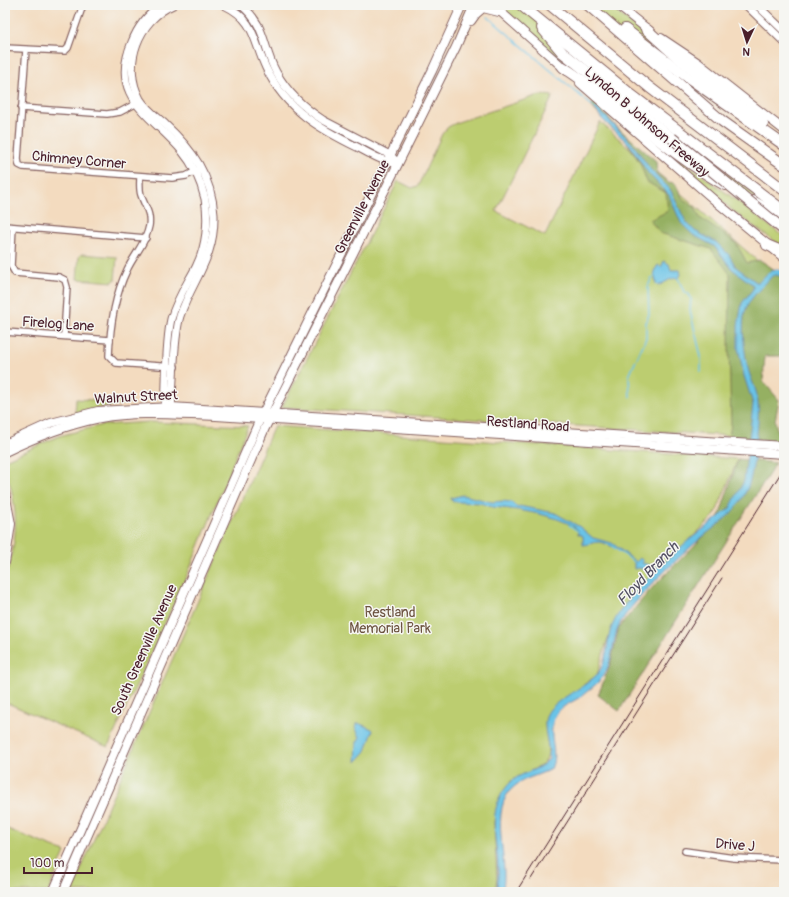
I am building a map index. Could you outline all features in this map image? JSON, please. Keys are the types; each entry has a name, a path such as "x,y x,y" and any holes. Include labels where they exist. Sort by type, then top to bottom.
{"highway":[{"path":"550,5 648,87 784,190"},
{"path":"588,5 722,121 784,165"},
{"path":"596,5 686,76 782,142"},
{"path":"525,8 562,52 672,138 784,230"},
{"name":"Lyndon B Johnson Freeway","path":"525,8 628,93 784,211"},
{"path":"646,29 782,142"},
{"path":"563,67 591,85 689,162 719,182 784,219"},
{"path":"767,245 782,254"}],"main road":[{"name":"Greenville Avenue","path":"262,415 424,88 462,5"},
{"name":"Greenville Avenue","path":"272,416 433,93 474,5"},
{"name":"Lyndon B Johnson Freeway","path":"493,5 607,108 767,245"},
{"path":"617,5 646,29 697,62 784,130"},
{"path":"463,31 476,14 483,8 492,9 502,13"},
{"path":"424,88 433,93"},
{"path":"333,271 342,276"},
{"name":"Walnut Street","path":"5,452 63,424 98,411 168,407 272,416"},
{"name":"Walnut Street","path":"5,444 35,429 101,418 142,415 262,415"},
{"name":"South Greenville Avenue","path":"53,892 109,761 262,415"},
{"name":"South Greenville Avenue","path":"63,892 253,455 272,416"},
{"name":"Restland Road","path":"272,416 781,450"},
{"path":"245,452 253,455"},
{"path":"230,486 239,490"},
{"path":"5,493 11,524 5,563"},
{"path":"109,761 119,766"},
{"path":"70,851 79,855"}],"street":[{"path":"5,48 65,51 68,48 83,5"},
{"path":"161,5 146,17 138,28 128,50 125,72 127,85 138,102 184,142 211,194 214,213 213,238 204,268 180,316 171,367 168,407"},
{"path":"138,102 134,83 133,59 135,48 148,24 161,11 173,5"},
{"path":"224,5 236,11 248,24 272,79 282,93 308,120 323,131 389,159"},
{"path":"241,5 259,24 276,72 290,93 313,114 398,164"},
{"path":"746,5 784,42"},
{"path":"757,5 784,31"},
{"name":"Chimney Corner","path":"26,50 21,108 18,159 19,165 23,167 140,176 180,177 199,170"},
{"path":"21,108 107,114 120,112 138,102"},
{"path":"308,120 313,114"},
{"path":"140,176 141,196 150,214 146,238 127,270 119,290 112,321 109,356 115,362 171,367"},
{"path":"5,226 146,238"},
{"path":"13,227 11,266 15,273 59,277 65,280 68,286 64,336"},
{"name":"Firelog Lane","path":"5,332 110,340"},
{"name":"Drive J","path":"685,851 734,858 784,860"}],"green space":[{"path":"499,5 528,5 580,62 584,74 544,45"},
{"path":"581,5 608,5 732,105 644,52"},
{"path":"536,96 553,96 496,211 545,236 600,122 768,270 749,437 282,407 398,181 412,188 418,186 442,134 448,127 458,122"},
{"path":"594,102 617,127 656,161 657,174 668,182 675,183 684,201 695,207 700,218 736,243 747,263 760,260 784,276 784,356 765,356 763,381 779,400 775,421 780,441 729,437 731,424 729,348 730,274 711,249 660,233 650,220 668,211 666,193 647,182 640,163 623,136 610,127 591,106"},
{"path":"621,115 784,237 784,248 738,215"},
{"path":"676,134 774,209 748,194"},
{"path":"82,254 117,257 115,280 113,282 77,279 79,256"},
{"path":"76,399 133,402 75,413"},
{"path":"150,422 248,426 188,573 108,747 5,702 5,574 14,544 15,514 5,460 59,436 102,425"},
{"name":"Restland Memorial Park","path":"274,426 738,459 715,515 630,599 617,619 606,644 597,675 554,707 546,718 548,753 546,760 542,765 511,781 494,822 497,878 495,892 71,892"},
{"path":"738,459 776,463 619,711 598,695 610,666 619,627 651,589 704,536 720,514"},
{"path":"5,828 65,852 48,892 5,892"}],"water":[{"path":"596,107 632,143 651,170 670,189 686,222 695,231 716,242 729,255 736,267 756,282 759,282 770,271 776,269 784,272 784,278 777,275 772,276 751,300 744,315 743,332 745,351 748,369 758,399 758,410 755,456 751,477 744,495 739,504 725,519 684,553 639,598 620,624 609,665 601,679 583,695 563,707 556,714 552,725 554,756 551,769 523,781 515,786 506,796 502,808 501,821 504,880 502,892 496,892 498,864 494,823 500,797 508,785 517,777 539,767 549,759 545,730 545,719 547,714 556,703 586,684 598,673 604,663 610,632 616,618 631,597 655,572 639,568 634,569 634,562 613,547 603,543 595,542 583,545 583,536 578,534 578,530 561,520 512,509 492,507 480,503 452,501 451,498 463,495 492,502 511,502 518,508 519,506 555,513 580,527 593,538 612,543 636,562 640,558 643,561 642,563 657,567 662,565 684,544 730,508 744,481 753,404 744,376 738,348 738,325 742,303 753,289 753,285 732,269 714,246 693,235 681,223 669,195 648,173 630,145 602,119 595,109"},
{"path":"664,261 669,264 671,270 680,270 681,275 678,278 671,279 658,286 656,284 654,271 658,265 661,267"},
{"path":"358,723 372,729 373,731 366,751 356,762 357,742 360,737 355,727"}],"waterway":[{"path":"488,17 596,109"},
{"path":"630,397 629,376 646,338 646,323 649,314 648,287 651,279 655,276"},
{"path":"678,278 684,292 688,293 691,298 690,311 701,356 701,372"},
{"path":"569,525 579,532"},
{"name":"Floyd Branch","path":"613,547 636,563"}],"tram line":[{"path":"516,892 784,468"},
{"path":"531,879 722,578"}]}
